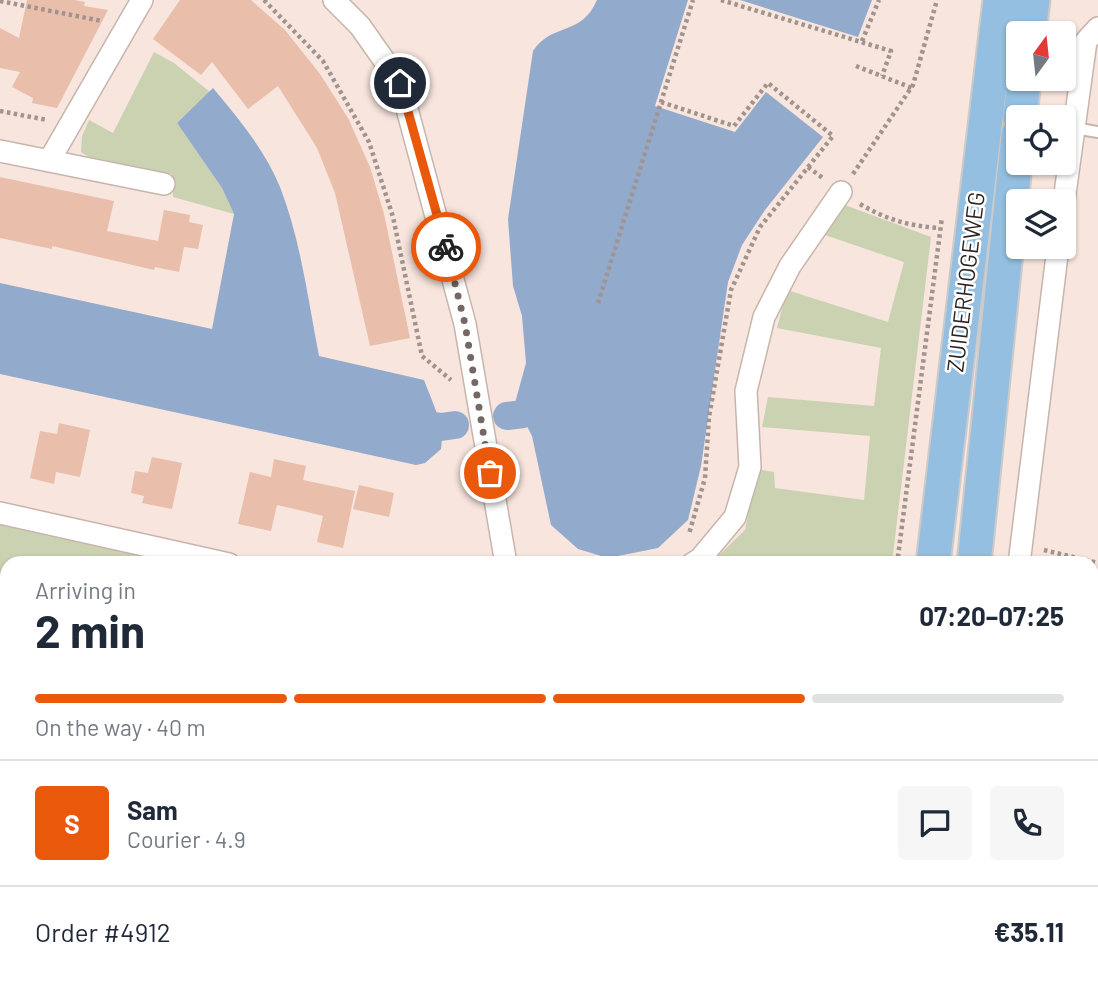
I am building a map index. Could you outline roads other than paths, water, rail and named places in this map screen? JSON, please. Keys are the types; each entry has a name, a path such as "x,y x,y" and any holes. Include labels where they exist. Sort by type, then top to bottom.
{"main road":[{"name":"ZUIDERHOGEWEG","path":"934,556 1024,9"},
{"name":"ZUIDERHOGEWEG","path":"975,556 1014,175"}],"street":[{"path":"49,161 142,0"},
{"path":"334,0 360,26 400,83 465,324 505,556"},
{"path":"1076,118 1092,35"},
{"path":"0,151 164,184"},
{"path":"703,556 735,517 750,467 746,391 764,317 789,265 841,192"},
{"path":"1020,554 1057,259"},
{"path":"0,513 193,556"}],"lane":[{"path":"1076,128 1098,132"}],"water":[{"path":"597,0 688,0 655,106 735,132 766,92 823,137 765,210 742,245 728,282 701,466 688,520 658,548 618,556 601,556 578,549 551,525 532,436 515,403 526,363 522,316 513,286 508,219 533,51 549,36 575,25 590,12"},
{"path":"740,0 872,0 858,37"},
{"path":"213,88 259,147 280,187 299,249 319,356 424,380 437,414 442,440 441,449 425,463 416,465 0,374 0,283 212,329 234,214 222,188 177,123"}],"waterway":[{"path":"507,416 523,414"},
{"path":"404,421 441,427 455,425"}]}
